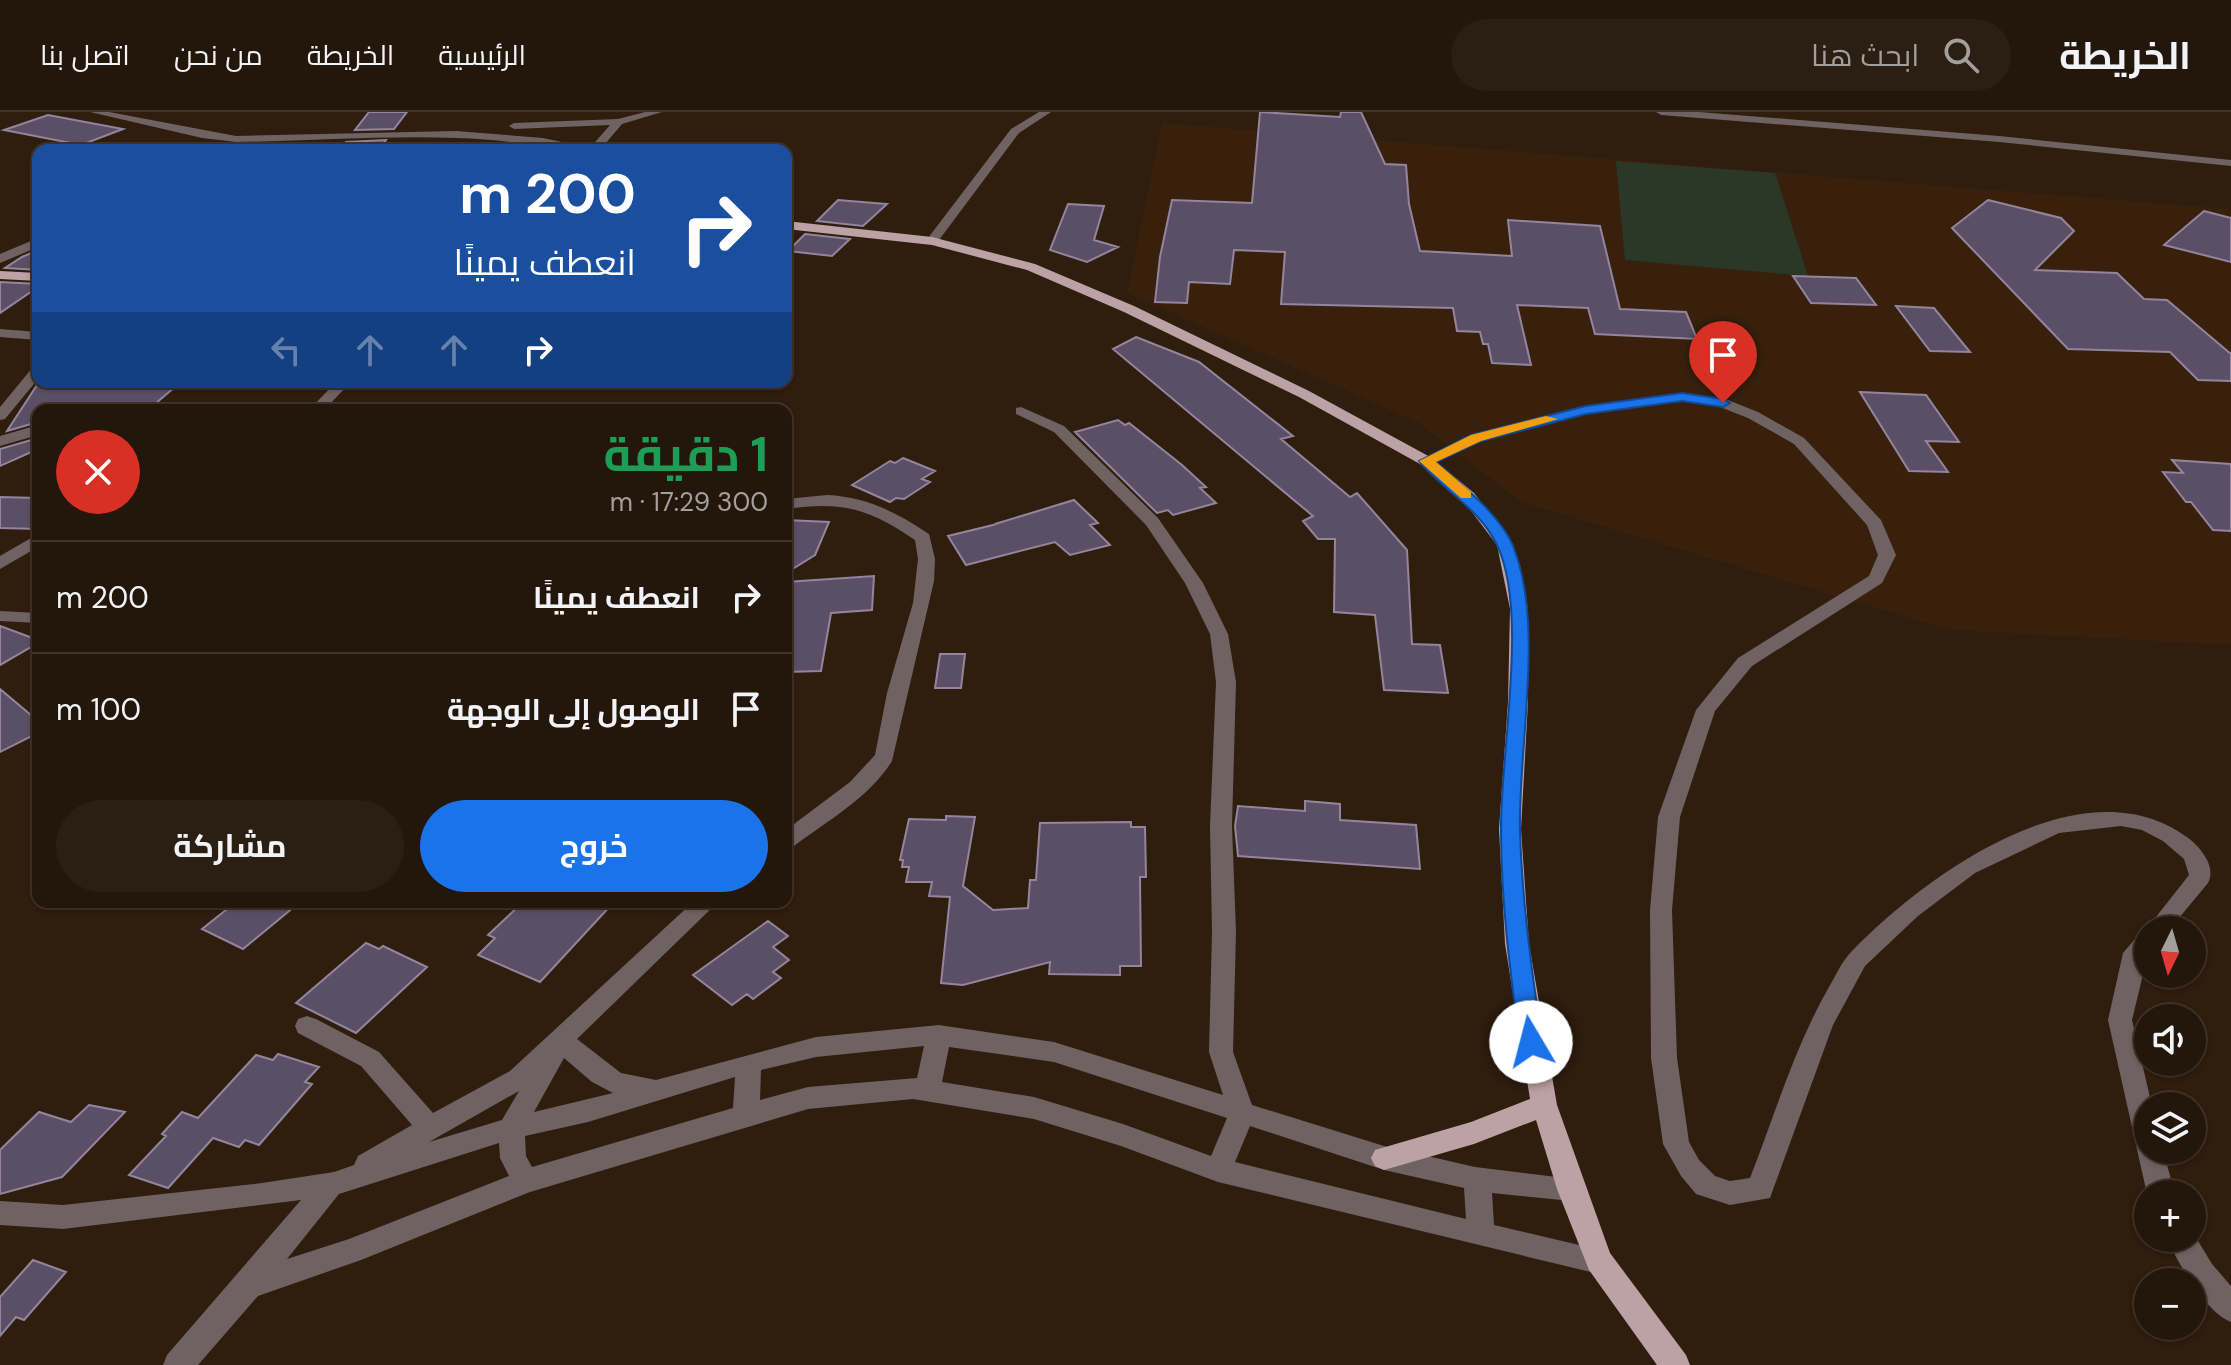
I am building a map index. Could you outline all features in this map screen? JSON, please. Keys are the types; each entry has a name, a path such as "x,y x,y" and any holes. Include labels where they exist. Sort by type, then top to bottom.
{"main road":[{"path":"792,226 932,241 1015,261 1129,309 1304,394 1426,461 1468,496 1505,544 1519,609 1518,702 1510,829 1517,944 1531,1042 1544,1105 1571,1189 1599,1261 1675,1365"},
{"path":"0,275 32,277"},
{"path":"1384,1158 1474,1133 1544,1105"}],"street":[{"path":"95,112 202,135 236,139 312,139 618,122 657,112"},
{"path":"932,241 1015,131 1045,112"},
{"path":"1661,112 2027,142 2231,163"},
{"path":"599,144 618,122"},
{"path":"448,132 505,134 556,144"},
{"path":"226,144 236,139"},
{"path":"0,259 32,245"},
{"path":"0,333 32,336"},
{"path":"0,416 32,377"},
{"path":"322,404 338,388"},
{"path":"1426,461 1476,438 1586,410 1682,397 1723,403 1753,415 1799,441 1875,524 1879,534 1887,555 1876,579 1745,662 1706,710 1669,817 1661,910 1664,1058 1676,1144 1690,1168 1706,1185 1730,1193 1760,1189 1821,1023 1857,960 1910,910 1967,867 2055,826 2121,819 2147,824 2171,836 2193,854 2199,867 2200,877 2168,916"},
{"path":"1021,411 1059,429 1152,522 1194,583 1219,634 1226,682 1221,826 1224,932 1221,1052 1242,1113 1218,1170"},
{"path":"0,441 32,432"},
{"path":"792,503 816,499 858,501 889,514 923,538 926,550 918,615 892,713 888,742 879,765 792,836"},
{"path":"0,564 32,543"},
{"path":"0,616 32,618"},
{"path":"178,1365 248,1286 330,1185 519,1078 701,908"},
{"path":"2134,957 2120,1020 2136,1092"},
{"path":"307,1026 370,1059 430,1128"},
{"path":"927,1091 939,1035"},
{"path":"0,1213 63,1217 330,1185 511,1128 588,1111 749,1063 816,1047 939,1035 1054,1052 1384,1158 1477,1179 1571,1189"},
{"path":"561,1040 587,1065 618,1084 637,1089 674,1085"},
{"path":"526,1181 513,1158 511,1128 561,1040"},
{"path":"746,1115 749,1063"},
{"path":"248,1286 351,1251 526,1181 746,1115 808,1098 913,1088 1034,1108 1123,1135 1218,1170 1599,1261"},
{"path":"1477,1179 1481,1235"},
{"path":"2189,1252 2202,1273 2231,1308"}],"shaded area":[{"path":"1162,123 2231,209 2231,645 1950,630 1521,502 1419,423 1127,293"}],"green space":[{"path":"1616,161 1775,173 1808,276 1625,260"}],"building":[{"path":"369,112 407,112 394,129 355,130"},
{"path":"1260,112 1340,117 1341,112 1361,112 1385,164 1406,165 1409,204 1420,251 1512,256 1508,220 1600,226 1620,309 1686,312 1697,339 1595,334 1588,308 1517,305 1531,365 1492,363 1488,344 1483,344 1480,332 1457,331 1453,308 1281,304 1285,252 1234,250 1230,284 1189,282 1187,303 1155,302 1160,257 1172,200 1252,203"},
{"path":"48,115 123,129 84,144 4,130"},
{"path":"386,140 384,144 344,144"},
{"path":"838,200 887,204 863,226 817,221"},
{"path":"1988,200 2061,218 2074,231 2035,270 2117,273 2144,299 2167,300 2231,354 2231,381 2198,380 2170,352 2068,349 1952,228"},
{"path":"1068,204 1104,206 1094,240 1118,247 1087,262 1050,250"},
{"path":"2204,211 2231,218 2231,262 2164,245"},
{"path":"805,234 850,239 832,256 792,251 792,247"},
{"path":"32,253 32,270 5,268"},
{"path":"1793,276 1856,278 1876,305 1811,303"},
{"path":"0,282 32,284 32,291 0,313"},
{"path":"1896,306 1934,308 1970,352 1930,351"},
{"path":"1136,337 1199,362 1293,436 1281,439 1350,497 1357,493 1407,550 1412,644 1440,645 1448,693 1384,690 1375,615 1334,612 1335,539 1318,539 1303,521 1313,516 1113,349"},
{"path":"35,388 174,388 155,404 32,404 32,424 7,431"},
{"path":"1860,392 1926,395 1959,442 1926,441 1948,472 1909,471"},
{"path":"1118,420 1125,425 1129,423 1182,465 1206,487 1200,488 1216,503 1173,515 1168,510 1157,513 1075,432"},
{"path":"32,440 32,452 0,466 0,449"},
{"path":"903,458 935,471 922,479 930,482 904,499 896,498 890,502 852,485 890,461 895,463"},
{"path":"2172,460 2231,464 2231,531 2213,530 2191,502 2186,502 2163,472 2183,473"},
{"path":"0,497 32,498 32,529 0,528"},
{"path":"1074,500 1098,523 1090,525 1110,545 1070,555 1055,542 966,565 948,536 997,524"},
{"path":"792,520 829,522 815,555 792,569"},
{"path":"874,576 872,610 831,613 821,671 792,672 792,582"},
{"path":"0,626 32,638 32,646 0,665"},
{"path":"940,654 965,654 961,688 935,688"},
{"path":"0,689 32,716 32,736 0,752"},
{"path":"1305,801 1340,804 1340,820 1416,825 1420,869 1238,856 1235,826 1238,806 1305,811"},
{"path":"946,816 975,817 963,886 993,910 1028,908 1030,880 1036,880 1040,823 1131,822 1131,827 1145,827 1146,877 1140,877 1141,966 1120,966 1120,975 1049,974 1050,962 963,985 941,983 950,897 929,896 932,882 906,882 909,867 902,867 903,860 900,860 909,819 946,820"},
{"path":"228,908 293,908 243,949 202,929"},
{"path":"517,908 608,908 540,982 478,955 495,938 488,935"},
{"path":"768,921 788,936 773,947 789,960 773,972 781,978 753,999 747,994 732,1005 693,975"},
{"path":"366,943 379,949 383,946 427,967 356,1033 296,1003"},
{"path":"278,1054 319,1067 305,1082 312,1084 259,1145 245,1140 239,1147 213,1138 168,1188 129,1175 166,1136 162,1134 182,1112 198,1118 256,1055 273,1060"},
{"path":"89,1105 125,1112 62,1177 0,1194 0,1150 39,1112 71,1122"},
{"path":"33,1260 66,1272 24,1320 16,1317 0,1336 0,1297"}],"slow traffic":[{"path":"1466,495 1426,461 1476,438 1551,419"}],"route":[{"path":"1531,1042 1517,944 1510,829 1518,702 1519,609 1513,572 1505,544 1468,496 1426,461 1476,438 1586,410 1682,397 1723,403"}]}
